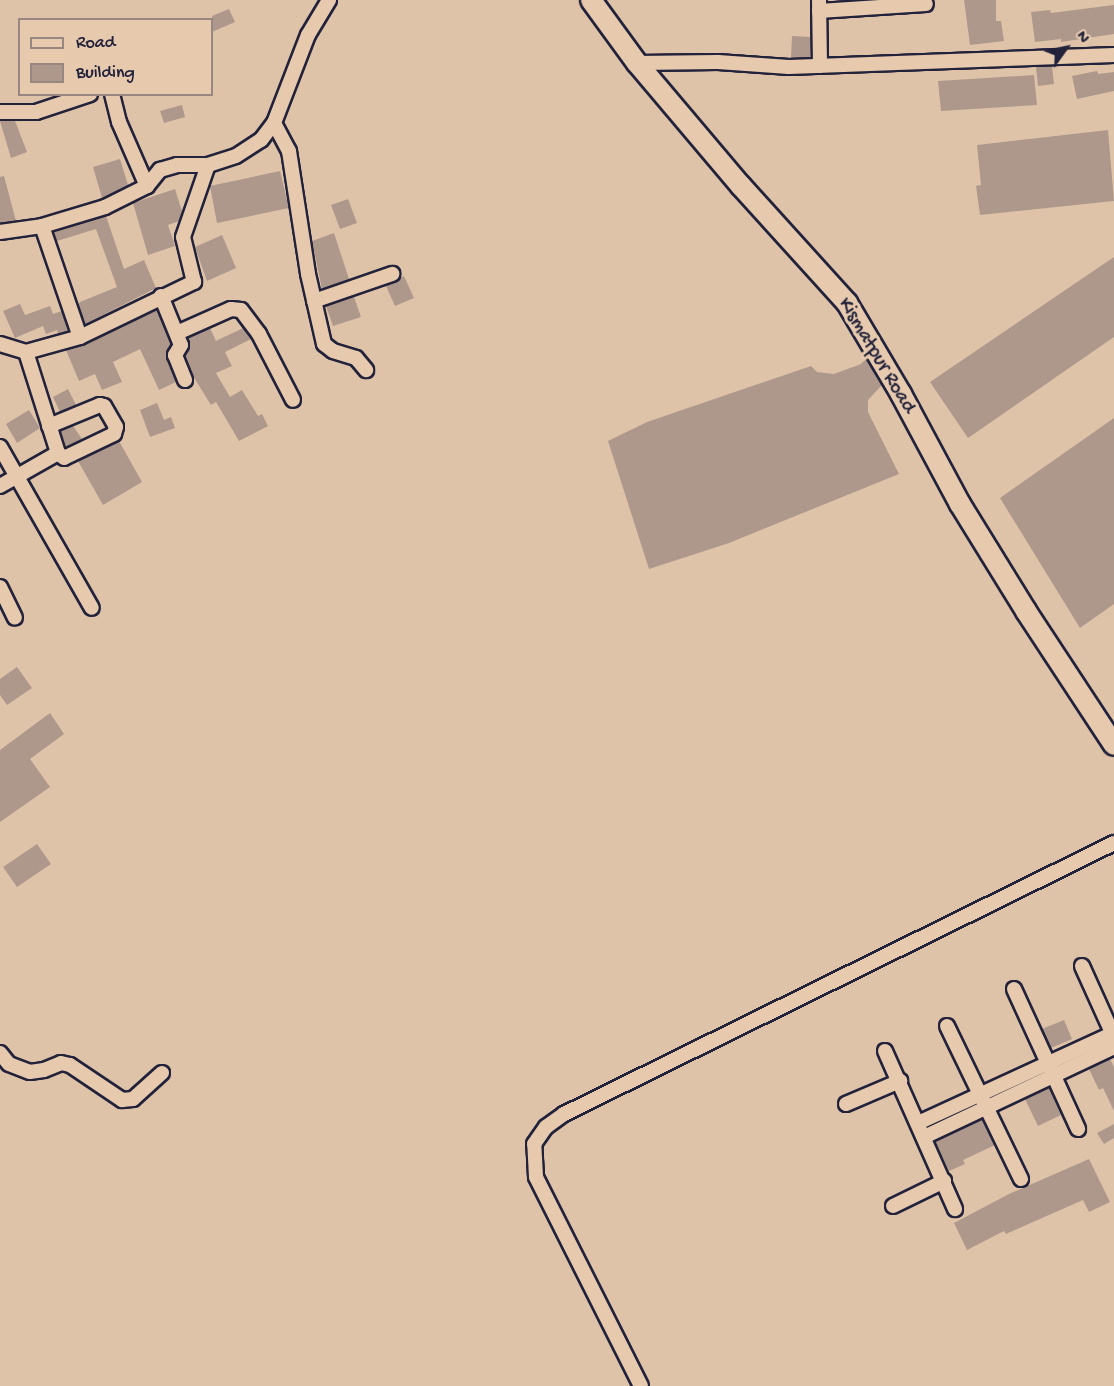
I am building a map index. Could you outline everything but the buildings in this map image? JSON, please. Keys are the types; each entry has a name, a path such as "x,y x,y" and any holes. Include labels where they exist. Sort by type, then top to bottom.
{"street":[{"path":"0,232 42,226 105,207 147,186 160,170 177,165 208,165 236,156 261,140 274,123 308,35 329,0"},
{"name":"Kismatpur Road","path":"591,0 638,63 741,186 847,303 901,394 960,504 1032,621 1114,745"},
{"path":"819,66 819,5 926,4"},
{"path":"638,63 718,62 819,66 1114,55"},
{"path":"0,112 36,112 84,96"},
{"path":"112,96 119,122 147,186"},
{"path":"274,123 290,151 314,301 324,344 333,351 356,358 366,370"},
{"path":"0,344 26,352 81,337 161,296 194,282 183,237 208,165"},
{"path":"42,226 81,337"},
{"path":"314,301 392,274"},
{"path":"161,296 181,345 175,355 185,380"},
{"path":"177,333 231,309 241,310 259,334 294,400"},
{"path":"26,352 49,426 58,453 64,458 114,434 116,428 104,406 100,405 49,426"},
{"path":"0,447 92,608"},
{"path":"0,486 58,453"},
{"path":"0,587 15,618"},
{"path":"641,1386 536,1177 534,1144 546,1127 564,1114 1114,843"},
{"path":"924,1137 987,1107 1050,1069 1114,1038 1082,966"},
{"path":"1014,989 1078,1129"},
{"path":"947,1026 1021,1179"},
{"path":"885,1051 956,1209"},
{"path":"0,1053 9,1064 30,1072 44,1070 61,1063 70,1065 122,1100 133,1099 162,1073"},
{"path":"918,1123 980,1093 1050,1069"},
{"path":"846,1104 900,1081"},
{"path":"893,1206 944,1181"}]}
